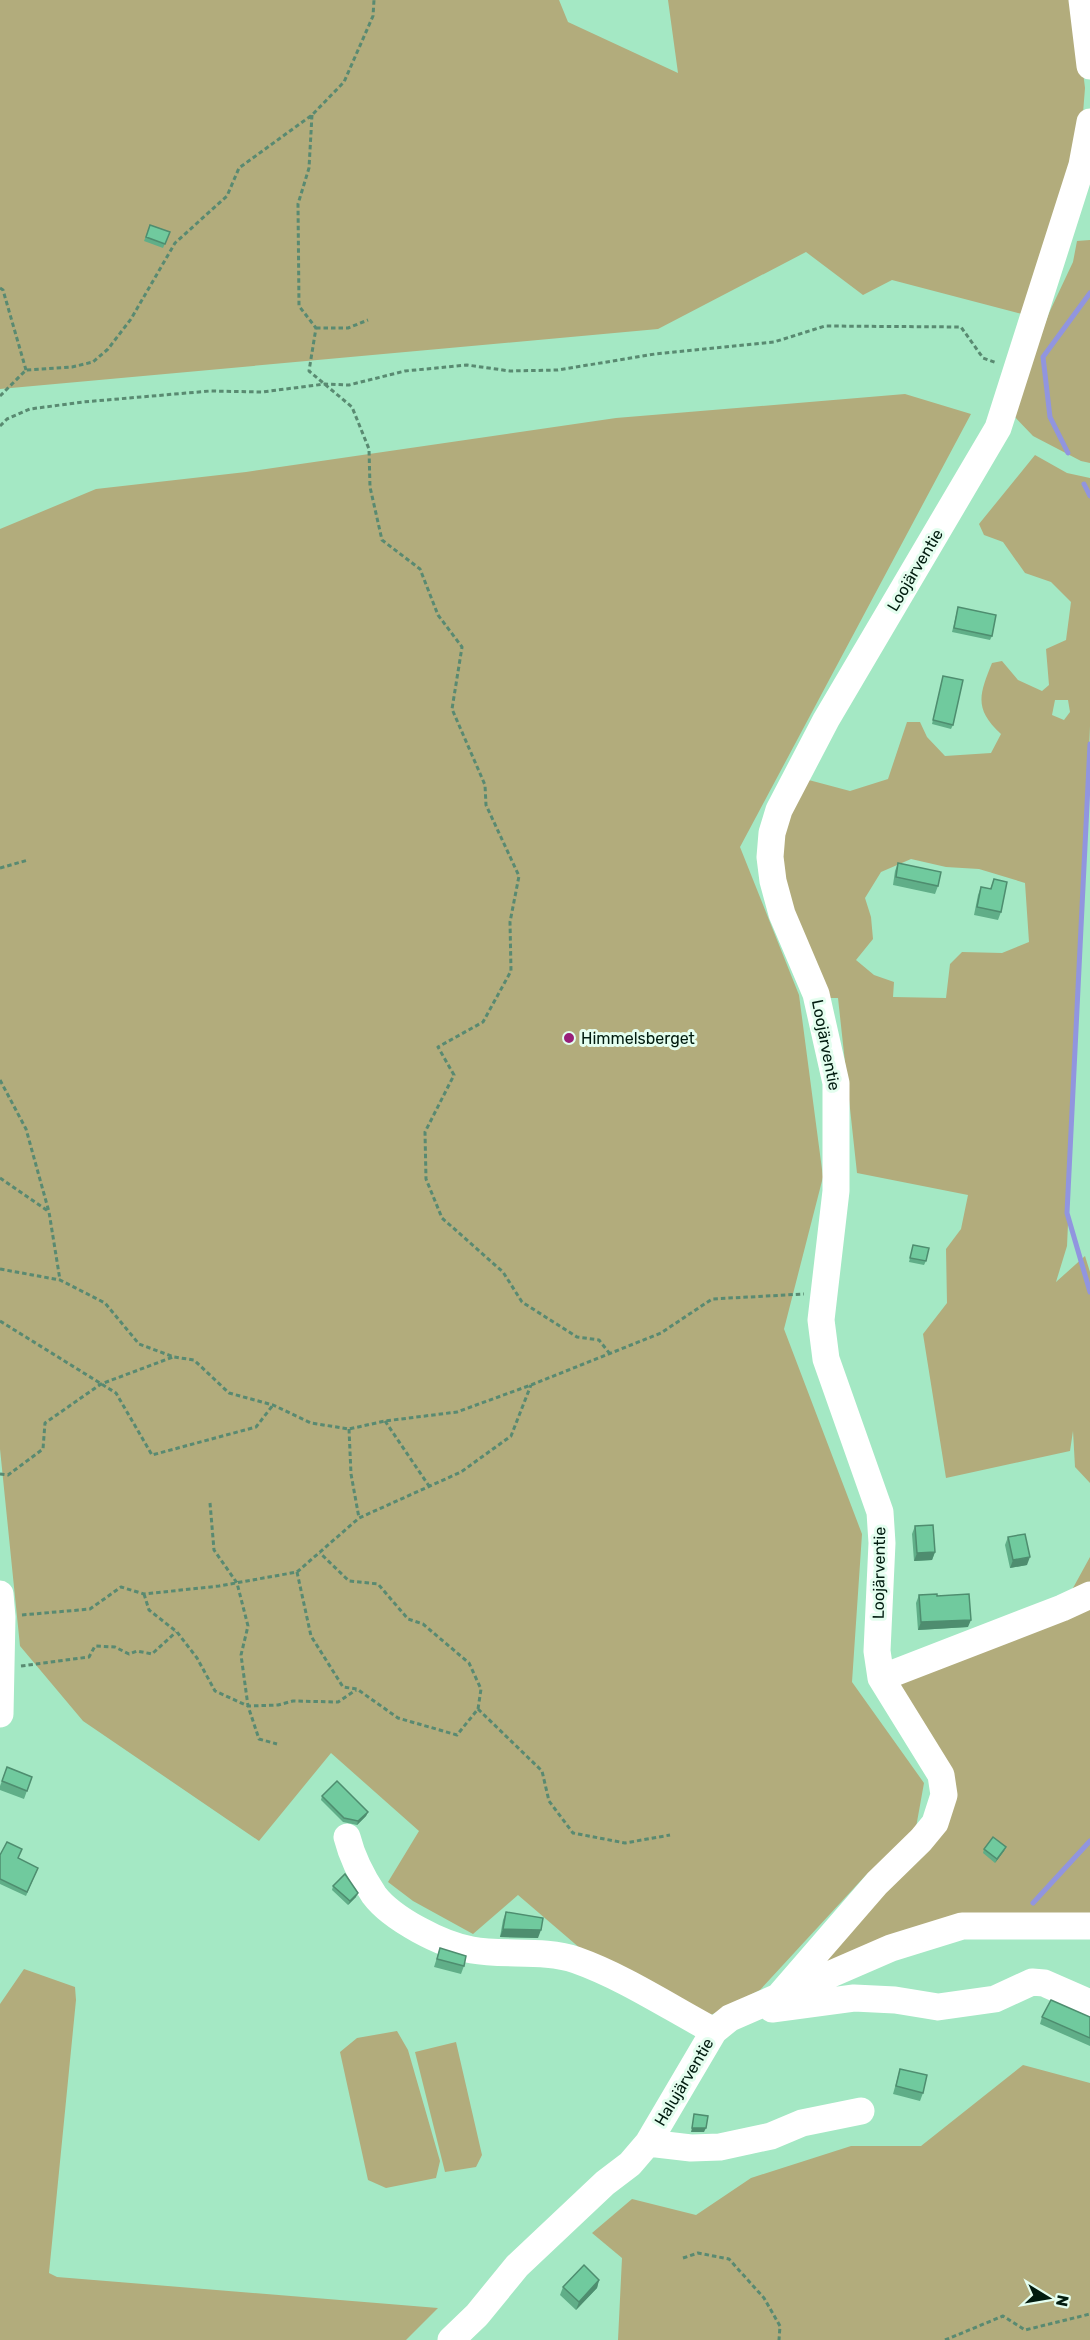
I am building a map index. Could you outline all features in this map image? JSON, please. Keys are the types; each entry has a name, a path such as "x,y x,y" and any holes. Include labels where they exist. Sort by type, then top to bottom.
{"street":[{"path":"1082,0 1090,66"},
{"name":"Loojärventie","path":"779,1996 877,1883 935,1823 944,1795 941,1775 881,1678 877,1651 882,1543 880,1512 826,1359 821,1320 836,1191 836,1083 816,994 782,914 773,881 770,857 772,833 779,810 826,720 989,446 1018,370 1082,165 1090,122"},
{"path":"881,1678 1052,1612 1090,1594"},
{"path":"0,1714 1,1605"},
{"path":"347,1837 352,1857 375,1896 409,1924 450,1946 473,1951 574,1959 619,1980 714,2031"},
{"name":"Halujärventie","path":"451,2340 477,2315 517,2266 605,2182 630,2164 648,2143 714,2031 730,2018 891,1948 962,1926 1090,1926"},
{"path":"753,2007 781,2010 816,2002 854,1998 895,2000 938,2007 996,1999 1032,1982 1044,1983 1090,2002"},
{"path":"648,2143 691,2148 720,2147 771,2136 802,2123 861,2111"}],"path":[{"path":"0,396 26,370 72,367 93,362 100,356 131,319 175,243 227,196 239,168 312,115 344,81 373,16 374,0"},
{"path":"312,115 309,168 298,204 299,306 316,328 309,371 352,407 369,449 370,487 382,540 420,569 438,615 462,647 452,709 485,785 486,804 519,876 510,922 511,971 483,1023 438,1047 454,1075 425,1132 426,1179 442,1218 503,1272 522,1302 577,1337 598,1340 610,1354"},
{"path":"0,288 3,290 26,370"},
{"path":"316,328 348,328 368,320"},
{"path":"0,426 8,419 30,409 210,391 262,392 325,384 349,385 405,371 467,365 510,370 558,370 655,354 774,342 825,327 961,327 983,358 1018,370"},
{"path":"0,868 28,860"},
{"path":"0,1080 26,1129 50,1212 60,1280"},
{"path":"0,1178 50,1212"},
{"path":"0,1269 60,1280 105,1303 139,1344 174,1357 194,1360 229,1393 273,1405 311,1423 349,1429 385,1420 457,1412 662,1333 712,1299 824,1293"},
{"path":"0,1321 116,1393 152,1455 256,1427 273,1405"},
{"path":"0,1474 8,1475 43,1449 45,1423 101,1384 174,1357"},
{"path":"1,1605 90,1610 121,1587 144,1594 237,1583 297,1572 359,1518 461,1472 511,1436 531,1385"},
{"path":"385,1420 429,1487"},
{"path":"349,1429 351,1474 359,1518"},
{"path":"210,1503 214,1550 237,1583 248,1626 241,1655 248,1706 259,1739 277,1744"},
{"path":"297,1572 311,1636 343,1687 357,1689 398,1718 457,1735 478,1709 481,1689 470,1663 423,1624 408,1619 378,1584 349,1581 320,1553"},
{"path":"144,1594 149,1610 177,1632 197,1658 215,1691 248,1706 279,1705 293,1701 338,1702 357,1689"},
{"path":"2,1669 89,1657 95,1646 115,1647 129,1654 138,1651 152,1654 177,1632"},
{"path":"478,1709 542,1771 549,1802 573,1833 625,1844 670,1835"},
{"path":"683,2258 698,2253 729,2259 764,2298 780,2326 779,2340"},
{"path":"945,2340 1003,2316 1025,2330 1090,2314"}],"shaded area":[{"path":"0,0 559,0 568,22 678,73 668,0 1074,0 1085,88 1082,126 1026,315 892,280 863,295 806,252 658,329 0,389"},
{"path":"1090,240 1090,463 1081,461 1033,436 1012,414 1049,313 1073,262 1077,241"},
{"path":"905,394 971,414 740,847 799,995 823,1177 784,1329 862,1534 852,1682 924,1783 915,1833 866,1875 760,1990 709,2016 581,1949 518,1895 473,1934 413,1901 388,1882 419,1831 331,1753 259,1841 83,1721 20,1646 0,1449 0,529 96,489 246,472 616,418"},
{"path":"1035,455 1067,473 1090,478 1090,726 1087,800 1067,1246 1056,1282 1085,1256 1090,1272 1090,1483 1075,1467 1073,1431 1070,1451 946,1478 923,1334 947,1303 946,1249 961,1229 968,1195 857,1173 838,998 827,998 803,941 787,897 779,856 782,831 805,779 850,791 888,779 907,722 920,722 927,737 945,756 991,753 1001,734 986,717 983,709 982,693 992,663 1002,661 1018,680 1042,691 1049,685 1046,649 1066,640 1071,602 1051,582 1025,573 1003,542 984,535 979,524","holes":["1055,700 1068,700 1070,712 1064,720 1052,715","911,859 946,867 979,869 1025,883 1029,942 1002,953 962,952 950,964 946,998 893,997 894,982 874,975 856,960 873,939 871,917 865,898 881,872"]},
{"path":"1090,1557 1090,1926 961,1926 779,1996 944,1795 881,1678 1062,1608"},
{"path":"24,1969 75,1987 76,2000 49,2273 57,2277 438,2308 406,2340 0,2340 0,2004"},
{"path":"397,2031 408,2050 440,2161 436,2178 386,2188 368,2180 340,2052 357,2038"},
{"path":"456,2042 482,2155 476,2167 445,2172 415,2052"},
{"path":"1023,2065 1090,2083 1090,2340 618,2340 622,2258 592,2233 632,2199 696,2215 751,2178 851,2146 921,2146"}],"building":[{"path":"150,225 170,232 165,244 146,237"},
{"path":"958,607 996,615 992,636 954,628"},
{"path":"943,676 963,680 953,725 933,720"},
{"path":"898,863 941,872 938,886 896,877"},
{"path":"994,879 1007,882 1001,912 977,907 981,887 991,889"},
{"path":"913,1245 929,1248 926,1261 910,1258"},
{"path":"933,1525 935,1552 917,1553 915,1526"},
{"path":"1025,1534 1030,1557 1013,1560 1008,1537"},
{"path":"937,1594 937,1596 969,1594 971,1620 921,1622 919,1595"},
{"path":"7,1767 32,1777 27,1791 2,1781"},
{"path":"337,1781 368,1812 358,1821 344,1818 322,1796"},
{"path":"993,1837 1006,1847 997,1859 984,1849"},
{"path":"7,1842 22,1849 18,1858 38,1868 27,1892 0,1879 0,1855"},
{"path":"345,1874 358,1893 350,1901 333,1886"},
{"path":"506,1912 543,1918 541,1930 503,1929"},
{"path":"440,1948 466,1956 464,1966 437,1959"},
{"path":"1051,2000 1090,2017 1090,2038 1042,2017"},
{"path":"900,2069 927,2075 923,2093 896,2086"},
{"path":"694,2114 708,2116 706,2128 692,2128"},
{"path":"584,2265 599,2280 579,2302 563,2287"}],"waterway":[{"path":"1068,453 1050,417 1043,357 1090,293"},
{"path":"1084,484 1090,496"},
{"path":"1090,744 1067,1213 1090,1292"},
{"path":"1033,1903 1090,1841"}],"place":[{"name":"Himmelsberget","path":"569,1038"}]}
